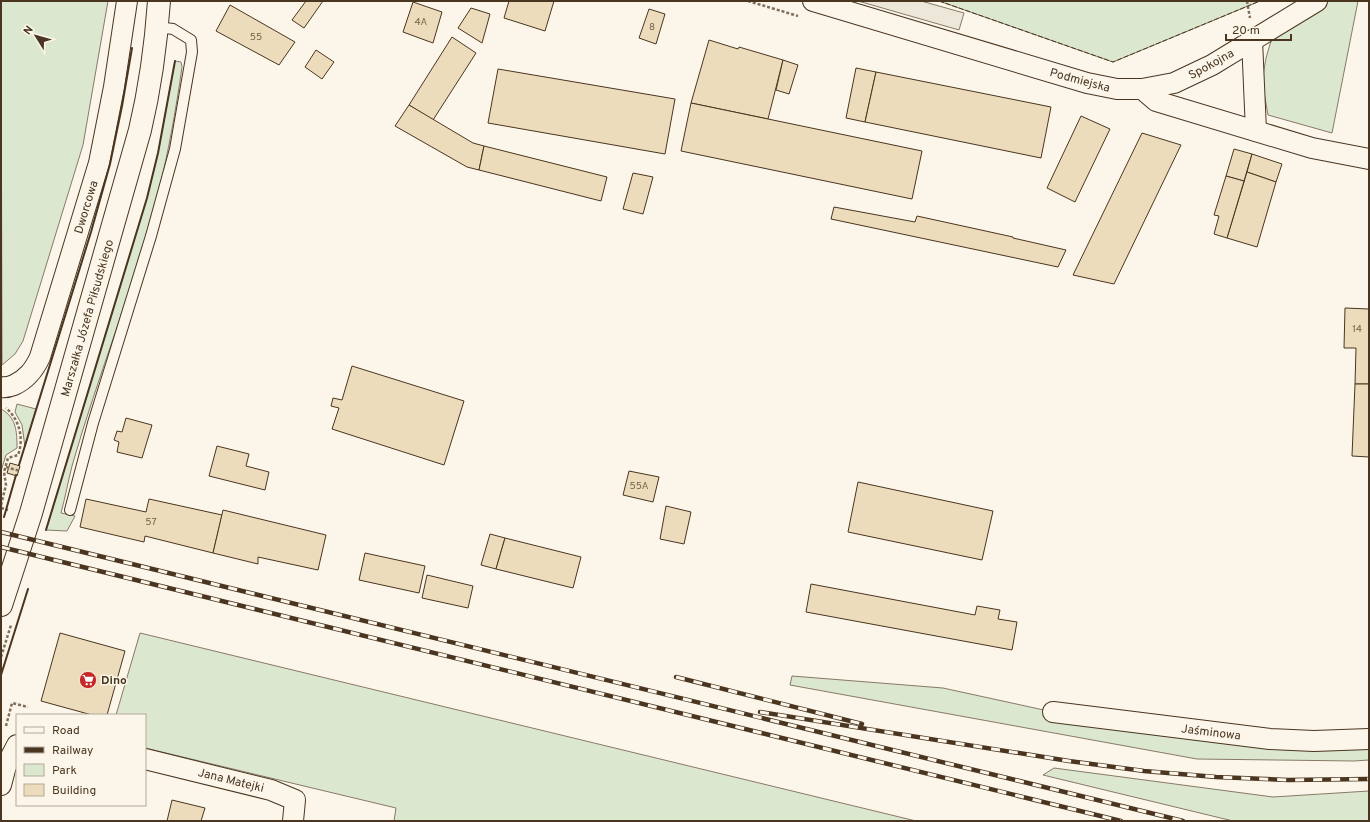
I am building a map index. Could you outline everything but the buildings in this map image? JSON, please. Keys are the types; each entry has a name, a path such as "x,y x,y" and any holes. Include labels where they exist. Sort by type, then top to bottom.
{"street":[{"name":"Dworcowa","path":"3,397 4,388 22,381 29,375 40,357 99,163 114,87 127,1"},
{"name":"Marszałka Józefa Piłsudskiego","path":"1,605 31,513 140,130 147,100 159,1"},
{"name":"Podmiejska","path":"813,1 1088,83 1117,89 1142,89"},
{"name":"Spokojna","path":"1142,89 1174,83 1212,65 1317,1"},
{"path":"1252,40 1256,131"},
{"path":"1142,89 1156,101 1312,148 1369,159"},
{"name":"Jaśminowa","path":"1053,712 1270,739 1314,742 1369,739"},
{"path":"1,785 6,766 16,747"},
{"name":"Jana Matejki","path":"146,759 271,790 295,800 293,821"}],"lane":[{"path":"70,510 93,423 151,236 171,164 190,67 192,52 191,40 173,29 157,27"}],"path":[{"path":"1,505 6,485 4,472 8,458 18,455 21,447 20,432 17,422 3,397"},
{"path":"6,467 23,472"},
{"path":"1,508 6,510"},
{"path":"6,729 12,703 28,707"}],"green space":[{"path":"1,1 108,1 83,145 23,341 15,354 2,365"},
{"path":"939,1 1260,1 1113,62"},
{"path":"1328,1 1358,1 1332,133 1268,115 1262,81 1266,58 1273,34"},
{"path":"175,61 181,62 182,67 172,131 158,195 138,263 82,432 61,513 75,516 67,531 46,530 147,198 158,153"},
{"path":"17,404 36,409 25,447 22,425 15,412"},
{"path":"1,409 13,420 17,435 17,448 6,455 1,471"},
{"path":"140,633 916,821 394,821 396,808 146,748 146,714 116,714"},
{"path":"792,676 943,688 1053,712 1369,739 1369,760 1197,759 790,685"},
{"path":"1054,768 1273,797 1369,791 1369,821 1233,821 1043,775"}],"shaded area":[{"path":"858,1 921,1 964,13 959,30"}],"railway":[{"path":"1,532 1183,821"},
{"path":"1,547 1121,821"},
{"path":"676,677 862,724"},
{"path":"760,712 1069,761 1144,771 1216,777 1288,780 1369,779"}],"fence":[{"path":"939,1 1113,62 1260,1"}],"wall":[{"path":"19,465 91,232 110,164 132,48"},
{"path":"46,530 147,198 158,153 175,61"},
{"path":"4,517 16,475"},
{"path":"1,675 28,589"}],"place":[{"name":"Dino","path":"88,680"}]}
